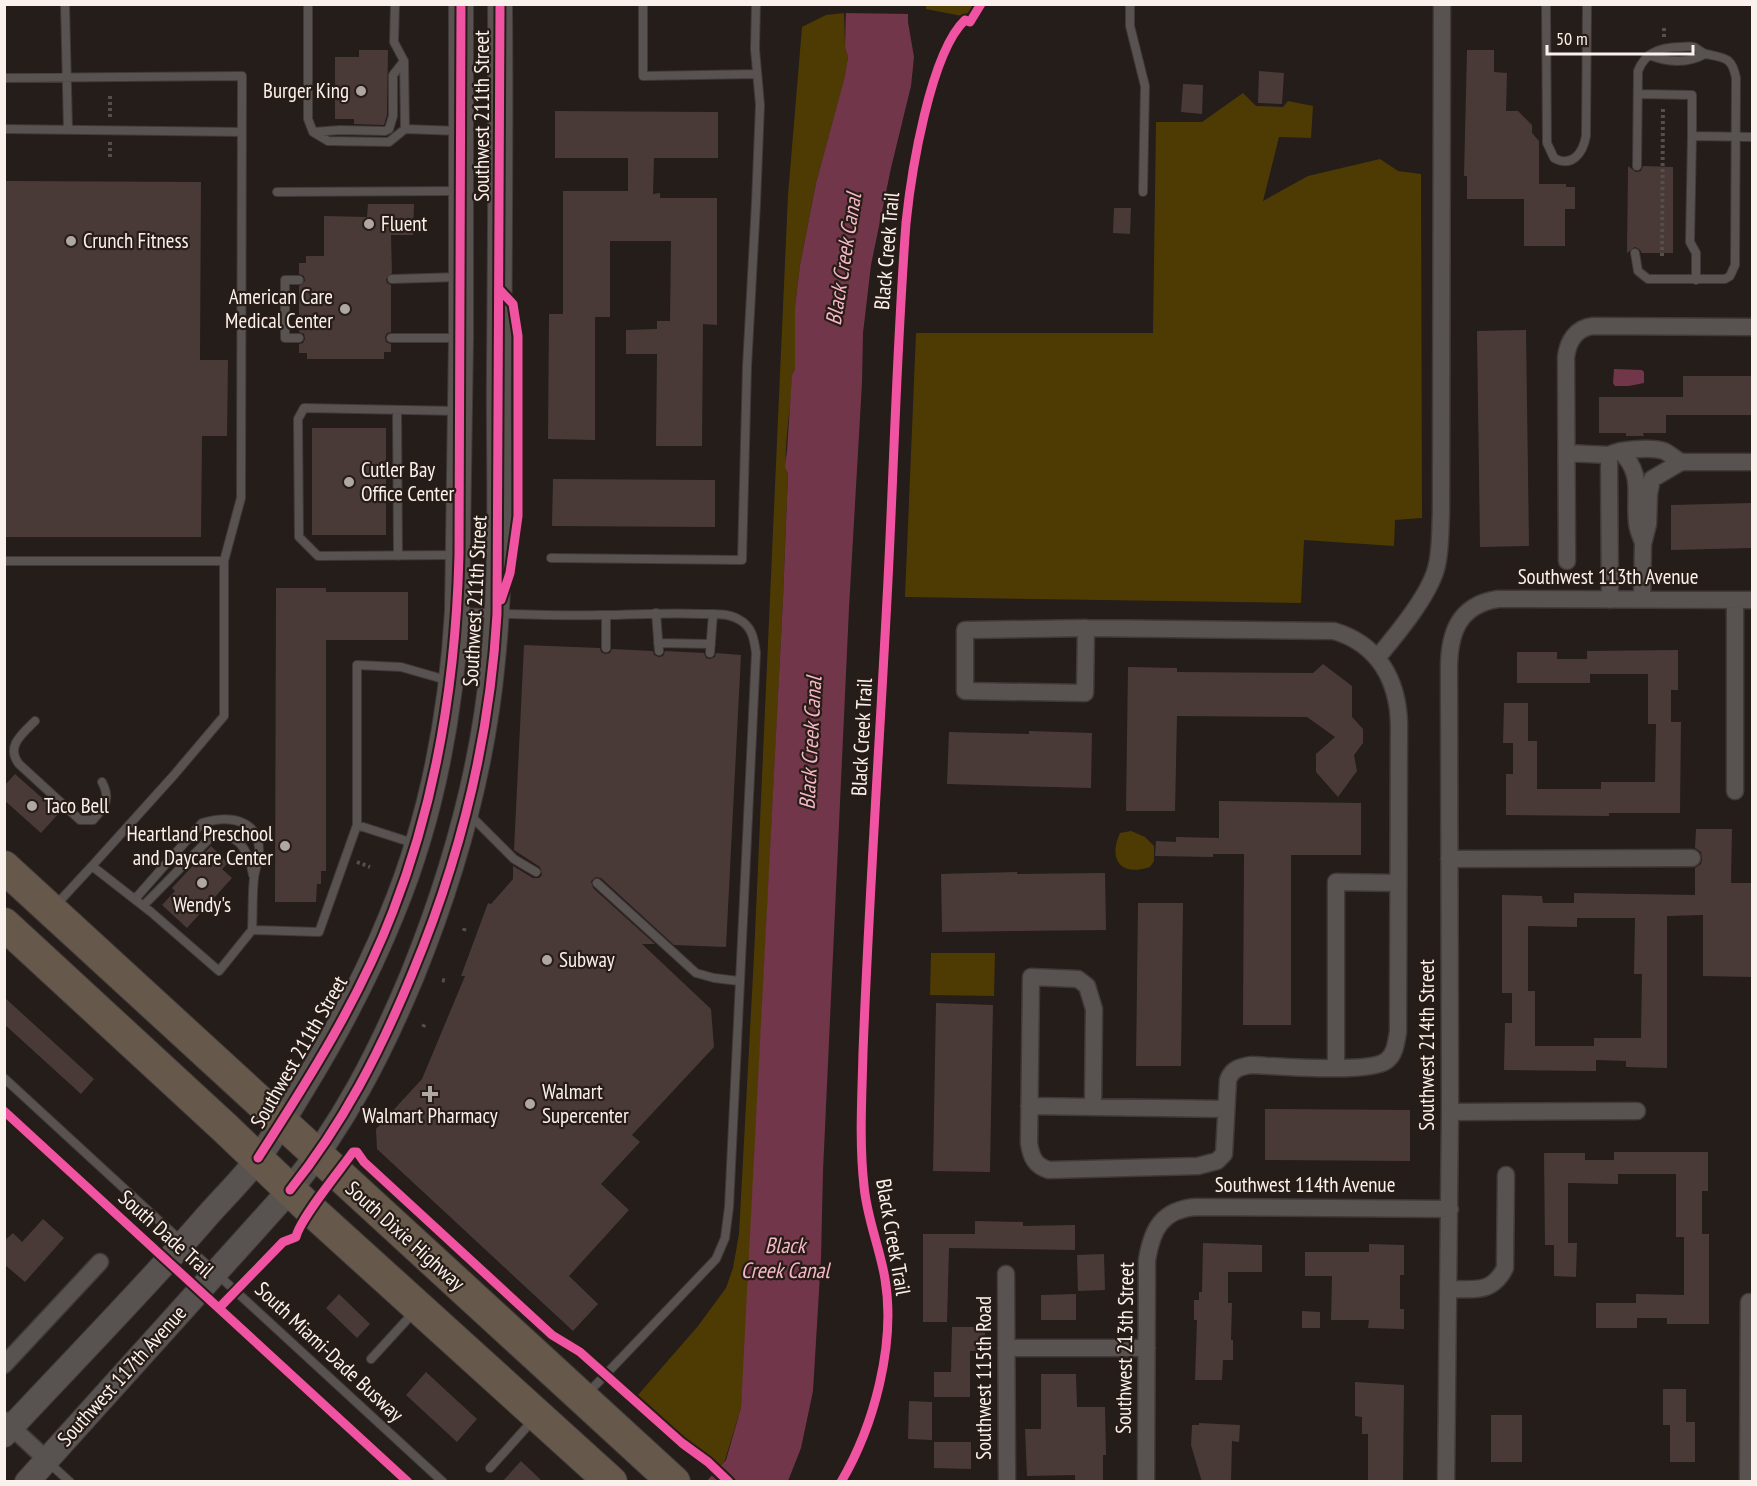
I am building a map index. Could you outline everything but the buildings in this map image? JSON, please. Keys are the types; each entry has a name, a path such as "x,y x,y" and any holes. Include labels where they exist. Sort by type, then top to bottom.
{"highway":[{"name":"South Dixie Highway","path":"4,867 671,1478"},
{"name":"South Dixie Highway","path":"4,924 418,1308 611,1482"}],"main road":[{"name":"Southwest 211th Street","path":"258,1158 324,1054 368,969 393,912 430,794 450,681 458,612 459,555 461,4"},
{"name":"Southwest 211th Street","path":"290,1190 317,1156 355,1097 392,1024 434,918 467,813 487,704 494,658 496,614 500,4"},
{"name":"Southwest 117th Avenue","path":"7,1428 184,1243 258,1158"},
{"name":"Southwest 117th Avenue","path":"27,1482 290,1190"}],"street":[{"path":"1377,658 1429,587 1438,556 1441,513 1443,4"},
{"path":"1567,561 1566,357 1571,340 1579,331 1593,326 1752,327"},
{"path":"1567,453 1663,451 1681,462"},
{"path":"1615,453 1629,459 1636,476 1637,524 1643,544"},
{"path":"1610,600 1615,453"},
{"path":"1642,600 1643,544 1648,524 1652,479 1681,462 1752,462"},
{"name":"Southwest 113th Avenue","path":"1467,612 1481,603 1498,599 1752,600"},
{"path":"1735,600 1735,791"},
{"name":"Southwest 214th Street","path":"1446,1482 1450,1209 1449,657 1452,636 1467,612"},
{"path":"1086,628 1085,693 964,691 965,630 1086,628 1334,631 1361,642 1377,658 1389,675 1398,698 1398,1032 1395,1050 1382,1064 1363,1067 1251,1065 1233,1070 1228,1080 1224,1154 1211,1164 1056,1170 1041,1168 1031,1155 1029,1143 1031,977 1078,979 1084,982 1090,993 1094,1016 1093,1107"},
{"path":"1449,859 1692,858"},
{"path":"1336,1068 1336,882 1398,883"},
{"path":"1029,1106 1226,1109"},
{"path":"1450,1112 1637,1111"},
{"path":"1448,1289 1484,1288 1497,1282 1501,1276 1505,1268 1506,1175"},
{"name":"Southwest 114th Avenue","path":"1163,1219 1178,1210 1195,1207 1450,1209"},
{"name":"Southwest 213th Street","path":"1146,1482 1147,1260 1152,1237 1163,1219"},
{"path":"4,1365 100,1262"},
{"name":"Southwest 115th Road","path":"1006,1274 1007,1482"},
{"path":"1748,1482 1749,1302"},
{"path":"1006,1348 1147,1348"},
{"path":"7,1428 47,1460"}],"lane":[{"path":"65,4 68,129"},
{"path":"308,4 308,119 313,132 328,141 389,142 405,129 461,131"},
{"path":"395,4 394,42 404,62 405,129"},
{"path":"643,4 643,76 757,74"},
{"path":"551,558 742,560 747,366 760,105 755,49 756,4"},
{"path":"1130,4 1130,26 1145,86 1143,192"},
{"path":"1546,4 1547,143 1554,158 1566,162 1575,159 1582,151 1586,136 1587,4"},
{"path":"1637,166 1638,71 1642,60 1664,47 1694,47 1705,54"},
{"path":"1635,253 1638,271 1648,279 1725,279 1730,276 1735,265 1737,78 1734,66 1726,58 1715,54 1705,54 1694,61 1664,61 1649,55"},
{"path":"313,132 385,131 389,129 393,116 393,75 404,62"},
{"path":"4,78 242,76 241,498 224,561 224,716 174,776 51,910"},
{"path":"1638,94 1692,94 1690,242 1696,253 1696,280"},
{"path":"4,129 242,132"},
{"path":"1692,136 1752,137"},
{"path":"277,192 461,191"},
{"path":"392,279 461,277"},
{"path":"299,280 285,280 285,338 299,338"},
{"path":"391,338 461,338"},
{"path":"459,555 318,556 299,537 298,419 304,408 460,411"},
{"path":"397,410 398,556"},
{"path":"4,561 224,561"},
{"path":"458,612 606,615 713,614 737,618 753,633 756,653 729,1207 723,1246 716,1259 583,1398"},
{"path":"656,613 659,647 710,649 713,614"},
{"path":"606,615 606,648"},
{"path":"252,930 319,932 357,825 357,665 401,667 450,681"},
{"path":"35,721 16,740 14,756 19,764 80,820 93,820 105,807 107,795 102,782"},
{"path":"467,813 514,859 536,872"},
{"path":"92,866 135,899 219,971 252,930 254,879 259,853 255,837 248,826 232,818 218,818 202,824 135,899"},
{"path":"357,825 416,844"},
{"path":"143,906 211,837 220,835 231,837 240,843 250,858 254,879"},
{"path":"597,883 696,973 739,981"},
{"name":"South Miami-Dade Busway","path":"4,1078 443,1482"},
{"path":"371,1359 418,1308"},
{"path":"490,1468 537,1415"},
{"path":"47,1460 70,1482"}],"path":[{"path":"110,96 110,121"},
{"path":"1662,256 1663,100"},
{"path":"110,141 111,157"},
{"path":"355,861 370,867"}],"shaded area":[{"path":"926,5 976,6 975,9 962,16 926,9"},
{"path":"844,13 845,47 848,57 845,77 816,183 800,265 795,307 795,369 792,375 786,442 788,474 783,599 744,1367 741,1408 725,1460 721,1466 688,1441 638,1395 698,1326 726,1288 733,1268 739,1234 754,956 788,195 802,27 826,15"},
{"path":"1243,93 1256,106 1283,107 1288,101 1313,106 1311,138 1279,137 1263,201 1308,176 1380,159 1398,171 1421,174 1422,518 1395,520 1394,546 1304,540 1301,603 905,597 916,333 1153,333 1156,122 1202,122"},
{"path":"1131,831 1145,837 1154,846 1154,861 1150,867 1131,870 1119,864 1115,851 1120,833"},
{"path":"931,953 995,953 994,996 930,995"}],"water":[{"name":"Black Creek Canal","path":"846,5 908,5 908,22 914,57 911,86 871,265 863,333 813,1391 801,1448 788,1481 706,1482 726,1460 741,1408 783,599 788,474 785,467 792,375 795,369 795,307 800,265 816,183 845,76 848,57 845,47"},
{"path":"1614,369 1642,370 1644,383 1615,386 1613,383"}],"pier":[{"path":"843,4 911,4 911,14 842,13"},
{"path":"719,1464 737,1481 718,1481 710,1474"}],"cycle path":[{"path":"258,1158 332,1038 380,944 421,825 441,736 454,646 459,555 461,4"},
{"path":"290,1190 327,1139 359,1086 400,1003 445,887 480,752 488,706 497,614 500,4"},
{"name":"Black Creek Trail","path":"841,1482 853,1460 872,1410 885,1357 887,1330 888,1304 885,1279 864,1186 861,1119 868,934 906,223 912,175 932,86 953,36 965,20 970,22 981,4"},
{"path":"499,289 513,304 518,336 518,516 510,573 501,600"},
{"name":"South Dade Trail","path":"4,1111 408,1482"},
{"path":"219,1308 283,1242 296,1237 304,1219 321,1194 353,1152 357,1152 364,1162 552,1335 580,1352 729,1482"}],"place":[{"name":"Burger King","path":"361,91"},
{"name":"Fluent","path":"369,224"},
{"name":"Crunch Fitness","path":"71,241"},
{"name":"American Care Medical Center","path":"345,309"},
{"name":"Cutler Bay Office Center","path":"349,482"},
{"name":"Taco Bell","path":"32,806"},
{"name":"Heartland Preschool and Daycare Center","path":"285,846"},
{"name":"Wendy's","path":"202,883"},
{"name":"Subway","path":"547,960"},
{"name":"Walmart Pharmacy","path":"430,1094"},
{"name":"Walmart Supercenter","path":"530,1104"}]}
